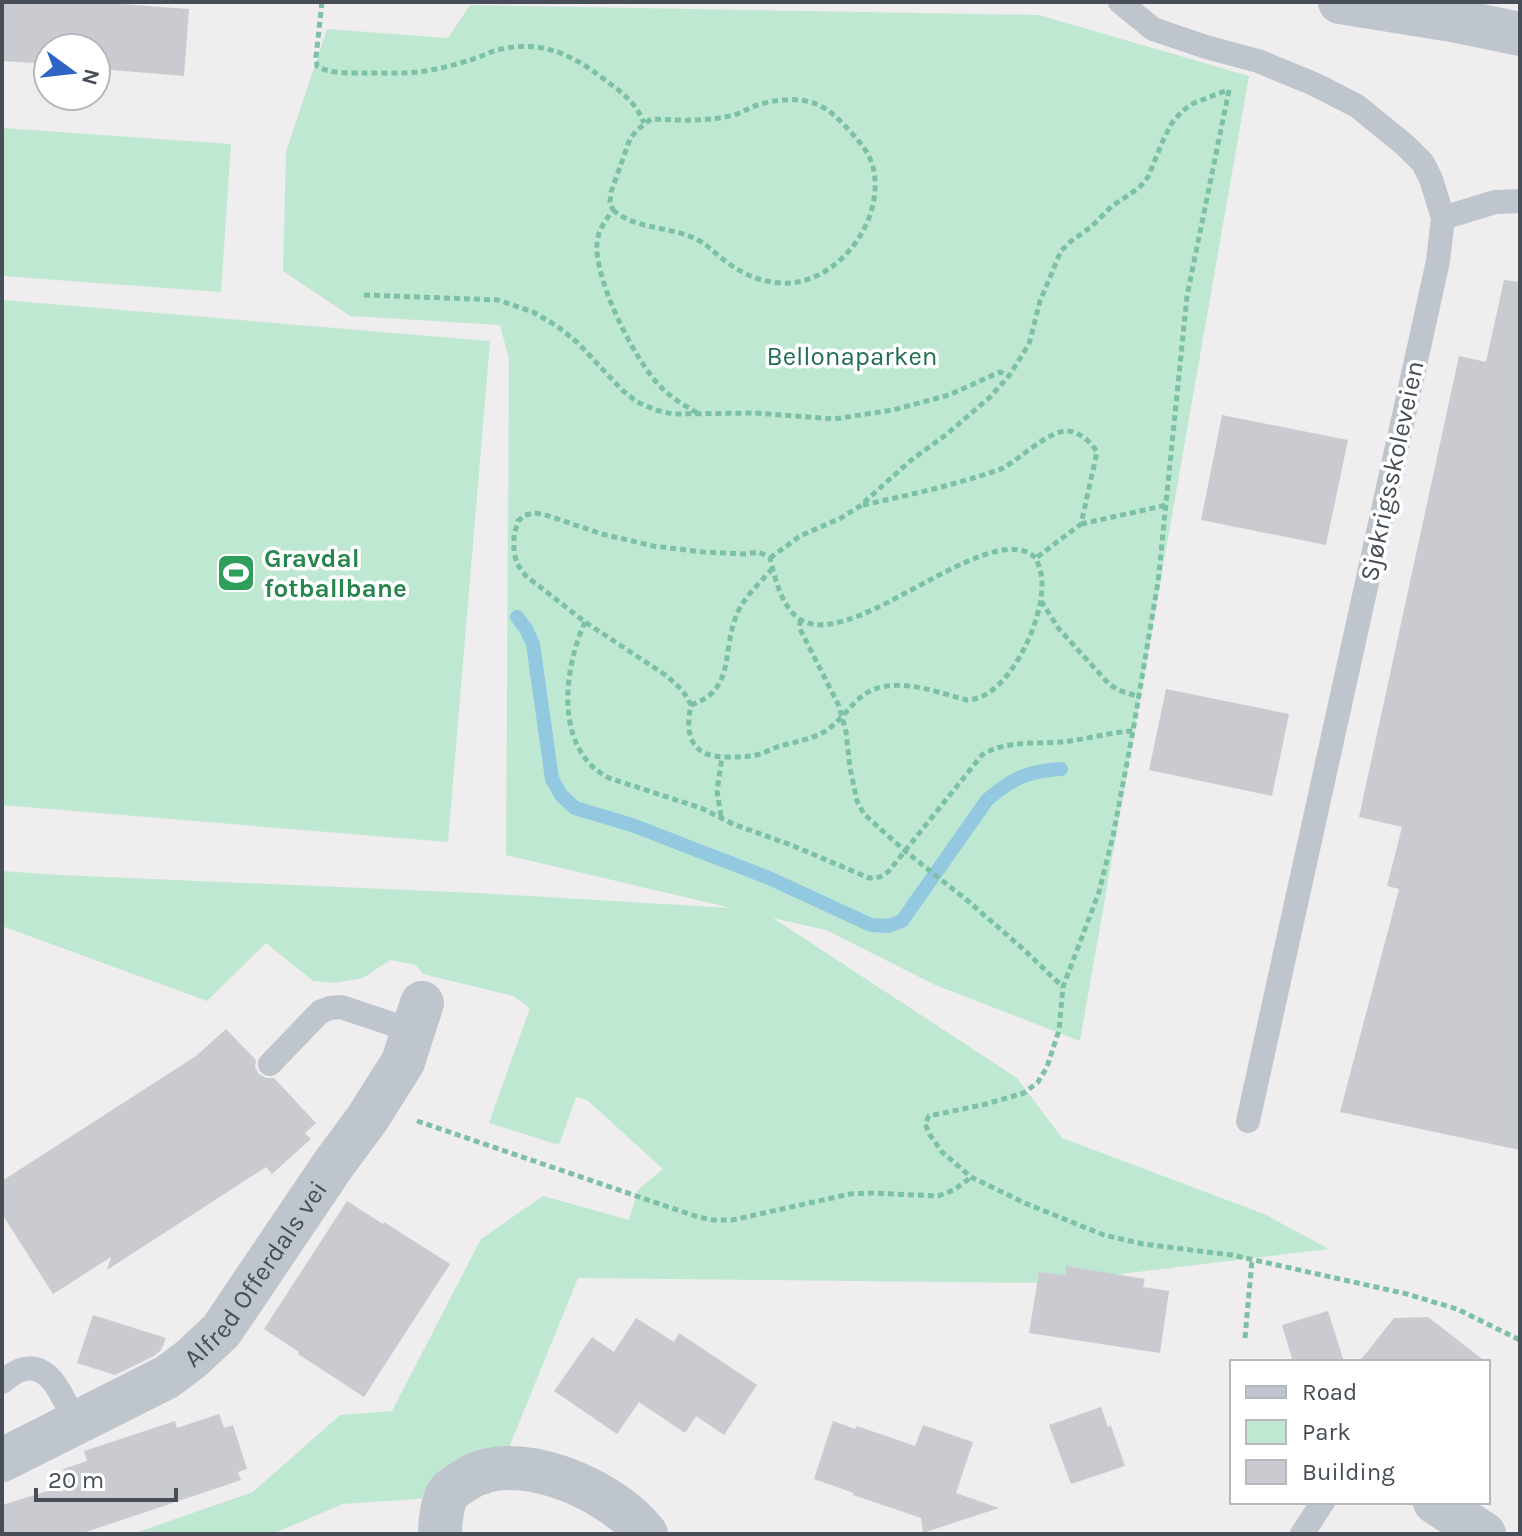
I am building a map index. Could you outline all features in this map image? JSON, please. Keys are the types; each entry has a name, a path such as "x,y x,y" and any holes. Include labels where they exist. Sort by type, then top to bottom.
{"street":[{"path":"1340,2 1520,34"},
{"name":"Alfred Offerdals vei","path":"2,1460 167,1377 221,1331 403,1062 417,1017"},
{"path":"440,1534 440,1519 449,1492 476,1473 514,1467 562,1477 607,1500 646,1534"},
{"path":"1438,1504 1484,1534"}],"lane":[{"name":"Sjøkrigsskoleveien","path":"1120,2 1153,29 1258,61 1357,106 1423,163 1443,218 1438,261 1248,1121"},
{"path":"1443,218 1495,202 1520,201"},
{"path":"270,1064 320,1012 330,1008 417,1017"},
{"path":"2,1382 27,1368 46,1375 56,1384 75,1422"},
{"path":"1302,1534 1322,1504"}],"path":[{"path":"322,2 316,57 317,66 323,70 357,73 427,71 501,49 543,47 562,53 591,69 626,95 639,110 644,123"},
{"path":"1236,55 1187,296 1158,582 1140,697 1099,892 1063,987 1059,1030 1047,1067 1038,1082 1024,1093 929,1116 925,1124 942,1152 971,1177 1104,1235 1143,1244 1232,1255 1407,1294 1457,1309 1520,1340"},
{"path":"770,558 800,536 860,506 990,397 1009,376 1029,344 1040,301 1061,251 1112,206 1139,188 1148,177 1172,123 1182,111 1229,89"},
{"path":"788,99 808,101 825,107 837,117 863,146 873,166 873,204 866,225 841,260 807,280 774,283 755,278 735,268 696,239 626,219 613,210 611,192 630,139 651,119 681,121 728,117 756,105 788,99"},
{"path":"613,210 602,224 597,245 600,269 614,311 642,363 659,385 699,414"},
{"path":"364,295 498,300 515,305 557,326 637,402 672,414 754,413 834,419 893,410 949,395 1000,372 1009,376"},
{"path":"860,506 1000,469 1049,437 1070,431 1082,436 1097,452 1081,524"},
{"path":"1036,558 1081,524 1167,505"},
{"path":"535,513 653,546 703,552 759,552 770,558 779,589 791,610 801,620 813,624 835,623 857,617 950,570 1006,550 1018,549 1036,558 1043,583 1041,601 1033,630 1019,659 991,692 977,700 909,686 882,687 868,691 857,699 824,732 761,754 722,757 704,754 696,746 687,721 691,705 683,691 667,676 585,622 526,576 517,564 514,535 518,521 525,515 535,513"},
{"path":"691,705 706,700 723,680 732,625 738,611 773,568"},
{"path":"1041,601 1059,629 1109,684 1140,697"},
{"path":"801,620 799,627 839,706 857,801 864,814 968,901 1063,987"},
{"path":"585,622 575,643 567,694 573,734 587,763 609,778 701,808 733,824 869,878 888,872 982,755 992,749 1133,731"},
{"path":"721,817 717,791 722,757"},
{"path":"374,1108 714,1220 732,1220 850,1194 938,1196 954,1190 971,1177"},
{"path":"1245,1338 1252,1260"}],"green space":[{"name":"Bellonaparken","path":"470,5 1039,15 1249,76 1080,1041 935,985 826,930 773,918 1017,1078 1062,1138 1264,1214 1329,1249 1046,1283 578,1278 490,1494 343,1504 272,1534 132,1534 253,1492 340,1415 392,1411 481,1239 543,1196 629,1220 638,1190 663,1169 587,1100 576,1097 559,1145 489,1123 530,1008 513,996 423,974 416,965 390,960 363,978 333,983 313,981 266,943 207,1001 2,926 2,871 731,908 506,855 509,359 500,325 350,316 283,271 286,152 327,29 448,38"},
{"path":"2,128 231,144 221,292 2,276"},
{"name":"Gravdal fotballbane","path":"2,300 490,341 448,842 2,805"}],"building":[{"path":"2,2 93,2 189,9 184,76 112,70 112,32 32,32 32,63 2,61"},
{"path":"1504,280 1520,282 1520,1150 1340,1112 1399,889 1387,886 1402,827 1359,817 1459,356 1486,362"},
{"path":"1222,415 1348,440 1326,545 1201,520"},
{"path":"1166,689 1289,714 1272,796 1149,770"},
{"path":"226,1029 256,1060 255,1067 259,1074 274,1078 316,1123 305,1133 311,1139 272,1174 266,1167 107,1270 111,1257 53,1294 2,1214 2,1181 196,1056"},
{"path":"347,1201 450,1264 364,1397 264,1329"},
{"path":"1066,1266 1145,1279 1143,1287 1169,1291 1160,1353 1029,1333 1039,1272 1065,1275"},
{"path":"1328,1311 1343,1360 1292,1360 1282,1325"},
{"path":"93,1315 166,1338 161,1350 154,1356 115,1375 77,1363"},
{"path":"1428,1317 1483,1360 1361,1360 1394,1318"},
{"path":"636,1318 674,1342 679,1333 757,1385 724,1435 696,1416 685,1433 639,1402 617,1434 554,1391 592,1337 614,1352"},
{"path":"1101,1407 1125,1466 1071,1484 1049,1425"},
{"path":"219,1414 224,1428 233,1425 247,1469 238,1472 241,1480 80,1534 2,1534 2,1505 51,1490 48,1483 66,1477 63,1469 87,1461 84,1451 175,1421 177,1428"},
{"path":"833,1421 915,1446 923,1425 973,1442 956,1493 999,1508 923,1533 921,1518 814,1479"}],"waterway":[{"path":"517,617 533,644 552,779 561,795 575,808 632,825 769,878 871,925 888,926 902,921 987,800 996,792 1021,777 1061,769"}],"place":[{"name":"Gravdal fotballbane","path":"236,573"}]}
